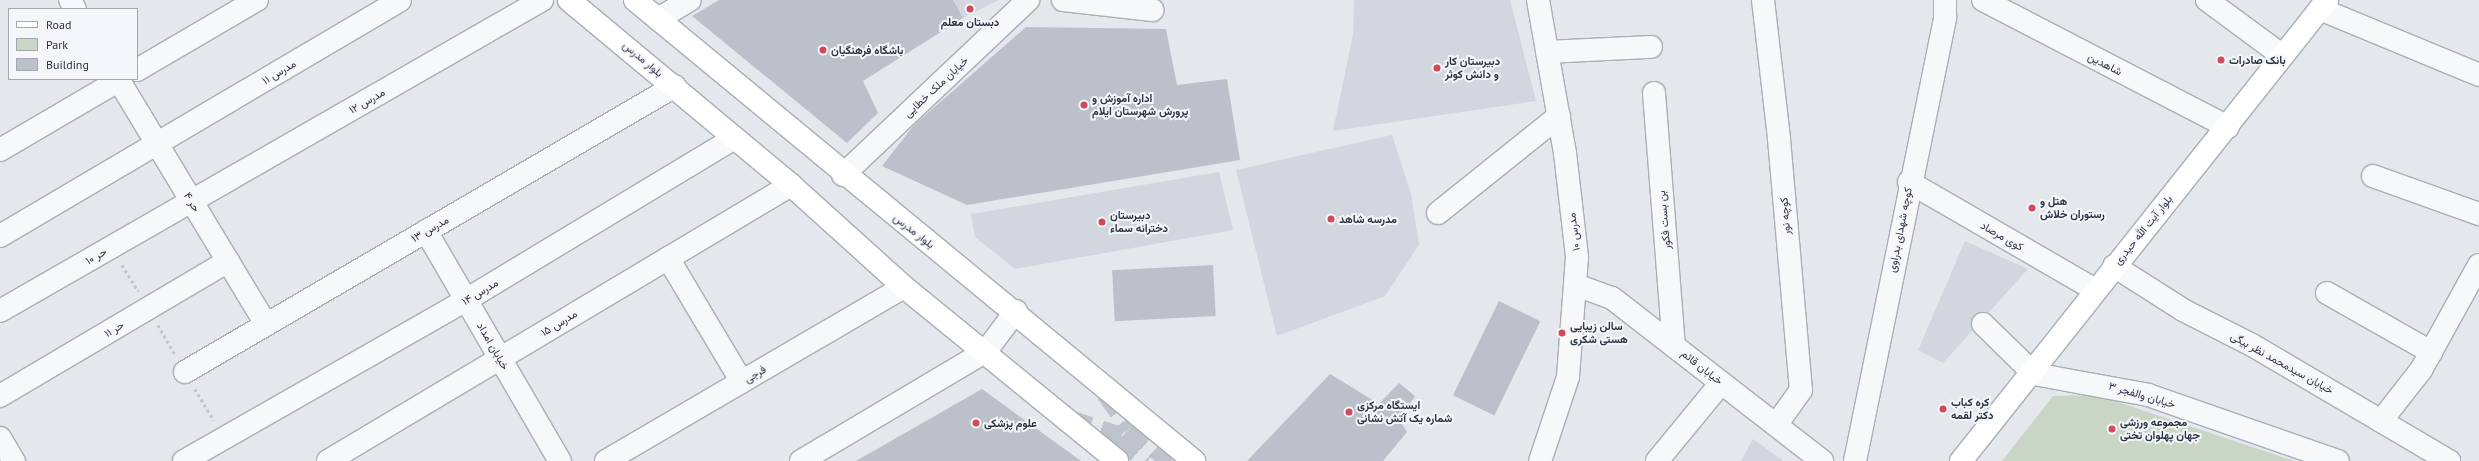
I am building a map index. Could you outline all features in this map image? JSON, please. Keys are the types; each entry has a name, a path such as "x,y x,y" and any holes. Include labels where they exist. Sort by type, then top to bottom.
{"main road":[{"name":"بلوار مدرس","path":"569,0 675,86 732,139 791,185 904,287 986,352 1117,461"},
{"name":"بلوار مدرس","path":"635,0 843,175 1016,311 1194,461"},
{"name":"بلوار آیت الله حیدری","path":"1961,461 2034,374 2095,290 2228,127 2324,4"}],"street":[{"path":"138,69 257,0"},
{"name":"مدرس ۱۱","path":"3,227 157,144 400,0"},
{"name":"مدرس ۱۲","path":"192,201 542,0"},
{"path":"658,19 690,0"},
{"name":"خیابان ملک خطایی","path":"843,175 1028,0"},
{"path":"1063,0 1152,10"},
{"name":"مدرس ۱۰","path":"1538,0 1559,116 1577,257 1568,377 1540,461"},
{"name":"کوچه نور","path":"1763,0 1779,139 1801,390 1776,425"},
{"name":"کوچه شهدای بدراوی","path":"1855,461 1909,182 1944,17 1945,0"},
{"name":"شاهدین","path":"1983,0 2228,127"},
{"path":"2207,0 2283,56"},
{"path":"2324,4 2479,75"},
{"path":"1547,52 1651,47"},
{"path":"0,150 119,80"},
{"name":"حر ۴","path":"125,80 157,144 266,324"},
{"name":"مدرس ۱۳","path":"185,372 675,86"},
{"name":"بن بست فکور","path":"1654,93 1674,346"},
{"path":"1438,213 1559,116"},
{"name":"مدرس ۱۴","path":"184,461 466,300 732,139"},
{"path":"2373,176 2479,214"},
{"name":"کوی مرصاد","path":"1909,182 2095,290"},
{"name":"مدرس ۱۵","path":"328,461 350,455 500,359 791,185"},
{"name":"حر ۱۰","path":"0,311 192,201"},
{"name":"خیابان امداد","path":"426,231 560,461"},
{"path":"668,258 742,382"},
{"name":"حر ۱۱","path":"0,396 228,261"},
{"path":"2381,421 2431,352 2479,265"},
{"name":"خیابان سیدمحمد نظر بیگی","path":"2114,266 2183,310 2252,345 2450,461"},
{"name":"خیابان قائم","path":"1576,285 1612,298 1822,461"},
{"name":"فرجی","path":"606,461 904,287"},
{"path":"2327,293 2431,352"},
{"path":"801,461 986,352 1016,311"},
{"path":"1983,324 2034,374"},
{"name":"خیابان والفجر ۳","path":"2034,374 2148,395 2338,461"},
{"path":"1656,461 1722,383"},
{"path":"0,438 14,461"}],"shaded area":[{"name":"دبستان معلم","path":"953,0 999,0 963,18"},
{"name":"دبیرستان کار و دانش کوثر","path":"1354,0 1510,0 1536,101 1333,131 1353,35"},
{"name":"مدرسه شاهد","path":"1392,135 1411,194 1419,245 1385,296 1277,336 1236,170"},
{"name":"دبیرستان دخترانه سماء","path":"1219,172 1233,230 1015,269 975,237 971,214"},
{"path":"1965,241 2028,269 1943,363 1918,350"},
{"path":"1753,439 1783,461 1741,461"}],"green space":[{"name":"مجموعه ورزشی جهان پهلوان تختی","path":"2097,395 2294,461 2002,461 2053,396"}],"building":[{"name":"باشگاه فرهنگیان","path":"719,0 953,0 963,18 863,81 878,113 847,143 692,16"},
{"name":"اداره آموزش و پرورش شهرستان ایلام","path":"1026,27 1166,29 1177,85 1227,79 1240,160 967,205 882,166 914,125"},
{"path":"1213,265 1216,316 1115,321 1112,270"},
{"path":"1499,301 1540,321 1494,416 1453,395"},
{"name":"ایستگاه مرکزی شماره یک آتش نشانی","path":"1330,374 1379,404 1399,383 1415,396 1399,420 1407,432 1383,461 1247,461"},
{"name":"علوم پزشکی","path":"982,389 1081,461 856,461"}],"tunnel":[{"path":"1107,393 1131,427 1172,461"},
{"path":"1069,421 1121,438 1148,461"}],"place":[{"name":"دبستان معلم","path":"970,9"},
{"name":"باشگاه فرهنگیان","path":"823,50"},
{"name":"بانک صادرات","path":"2221,60"},
{"name":"دبیرستان کار و دانش کوثر","path":"1437,68"},
{"name":"اداره آموزش و پرورش شهرستان ایلام","path":"1084,105"},
{"name":"هتل و رستوران خلاش","path":"2032,208"},
{"name":"مدرسه شاهد","path":"1331,219"},
{"name":"دبیرستان دخترانه سماء","path":"1102,222"},
{"name":"سالن زیبایی هستی شکری","path":"1562,333"},
{"name":"کره کباب دکتر لقمه","path":"1943,409"},
{"name":"ایستگاه مرکزی شماره یک آتش نشانی","path":"1349,412"},
{"name":"علوم پزشکی","path":"976,423"},
{"name":"مجموعه ورزشی جهان پهلوان تختی","path":"2112,429"}]}
